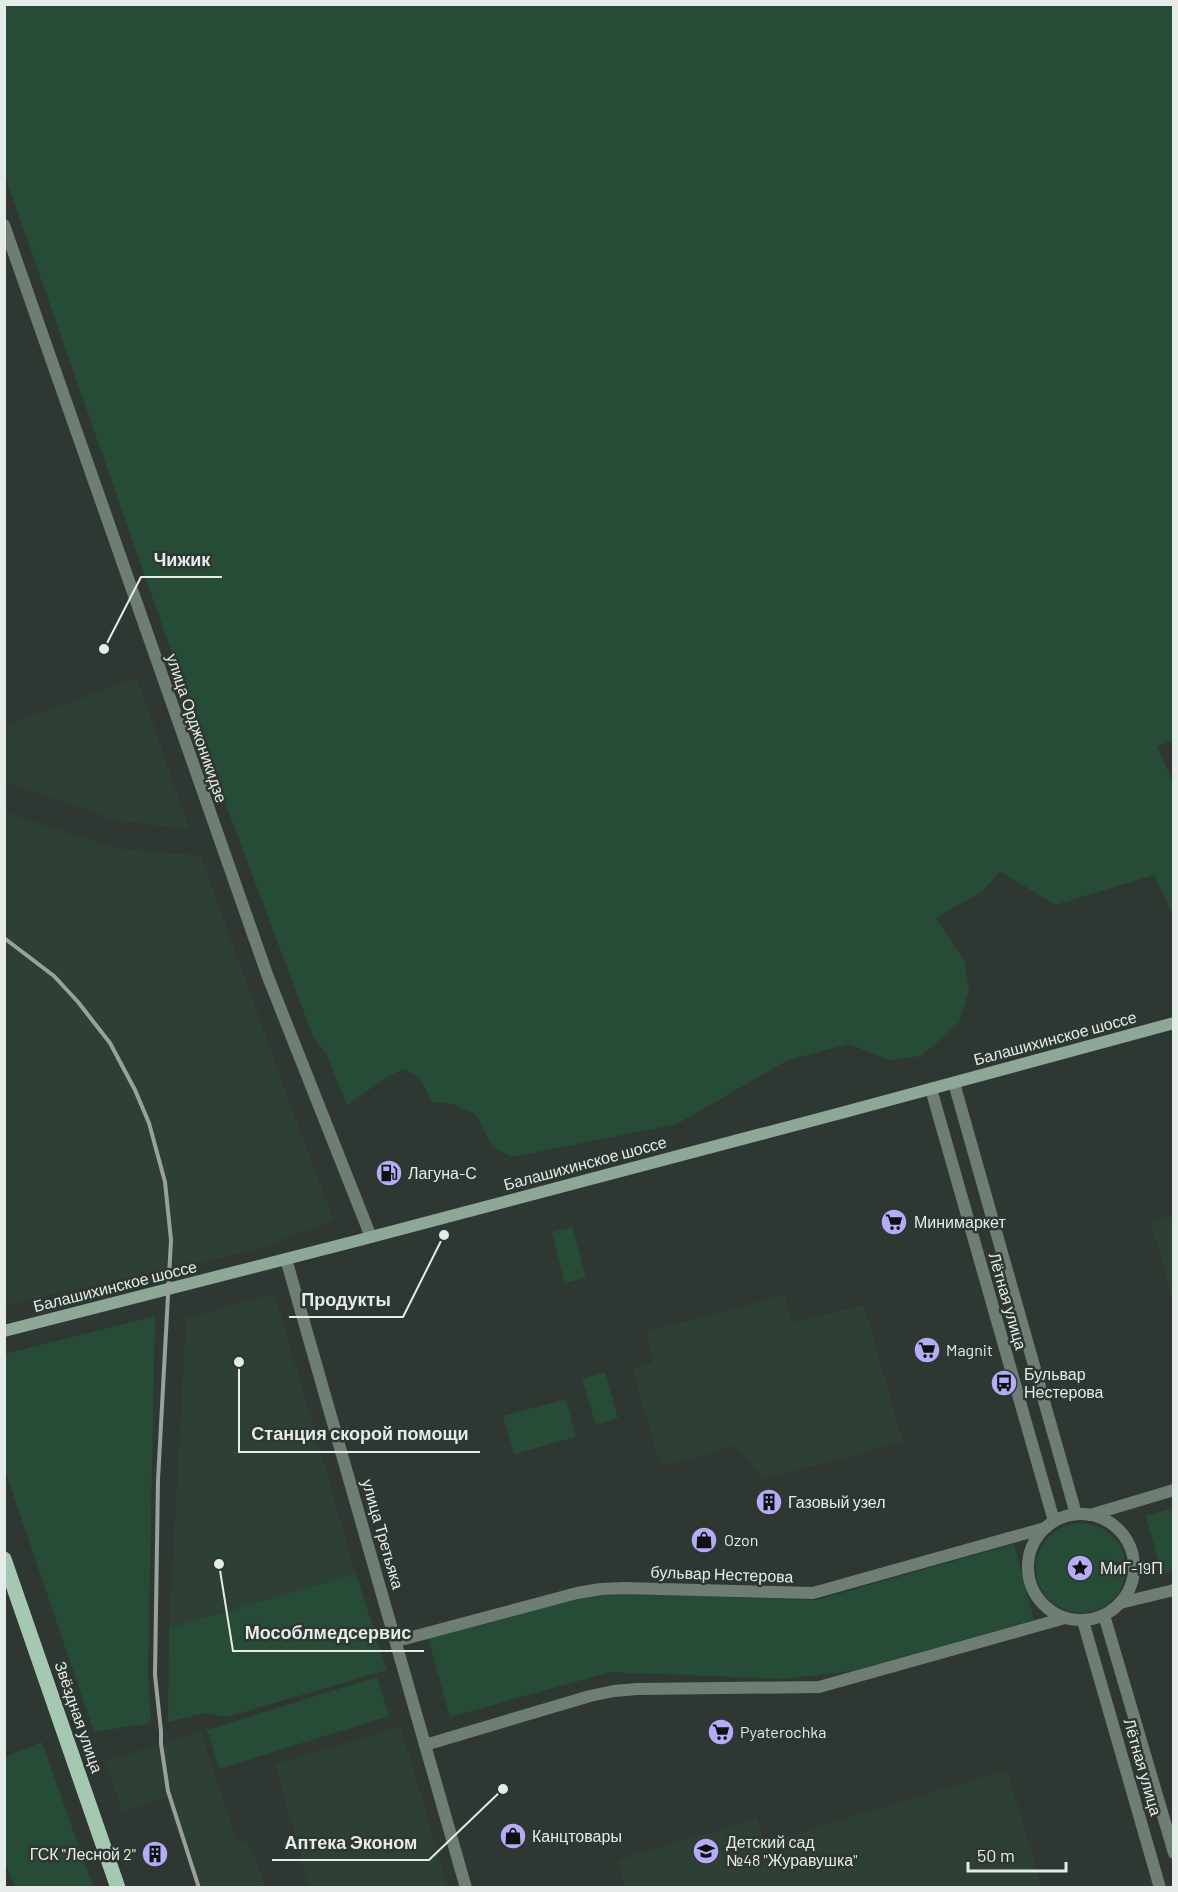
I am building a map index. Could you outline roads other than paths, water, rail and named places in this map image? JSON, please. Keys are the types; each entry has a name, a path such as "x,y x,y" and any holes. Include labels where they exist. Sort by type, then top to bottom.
{"main road":[{"name":"Балашихинское шоссе","path":"4,1331 371,1237 1173,1023"},
{"name":"Звёздная улица","path":"4,1559 118,1887"}],"street":[{"name":"улица Орджоникидзе","path":"4,225 264,967 371,1237"},
{"name":"Лётная улица","path":"954,1083 1076,1514"},
{"name":"Лётная улица","path":"931,1089 1049,1525"},
{"name":"улица Третьяка","path":"286,1259 466,1887"},
{"path":"1090,1515 1173,1490"},
{"path":"1076,1514 1090,1515 1106,1520 1119,1529 1128,1542 1134,1558 1134,1574 1129,1590 1120,1603 1104,1616 1083,1621 1065,1618 1050,1611 1039,1601 1031,1587 1027,1571 1029,1555 1035,1541 1049,1525 1076,1514"},
{"name":"бульвар Нестерова","path":"397,1641 577,1593 602,1589 671,1588 813,1593 1049,1525"},
{"path":"1120,1603 1173,1590"},
{"name":"Лётная улица","path":"1104,1616 1173,1853"},
{"path":"425,1745 614,1691 819,1687 1065,1618"},
{"name":"Лётная улица","path":"1083,1621 1160,1887"}],"railway":[{"path":"4,938 54,976 110,1043 135,1090 149,1123 165,1182 171,1240 158,1480 155,1675 168,1791 199,1888"}],"place":[{"name":"Чижик","path":"104,649"},
{"name":"Лагуна-С","path":"389,1173"},
{"name":"Минимаркет","path":"894,1222"},
{"name":"Продукты","path":"444,1235"},
{"name":"Magnit","path":"927,1350"},
{"name":"Станция скорой помощи","path":"239,1362"},
{"name":"Бульвар Нестерова","path":"1004,1383"},
{"name":"Газовый узел","path":"769,1502"},
{"name":"Ozon","path":"704,1540"},
{"name":"Мособлмедсервис","path":"219,1564"},
{"name":"МиГ-19П","path":"1080,1568"},
{"name":"Pyaterochka","path":"721,1732"},
{"name":"Аптека Эконом","path":"503,1789"},
{"name":"Канцтовары","path":"513,1836"},
{"name":"Детский сад №48 \"Журавушка\"","path":"706,1851"},
{"name":"ГСК \"Лесной 2\"","path":"155,1854"}]}
